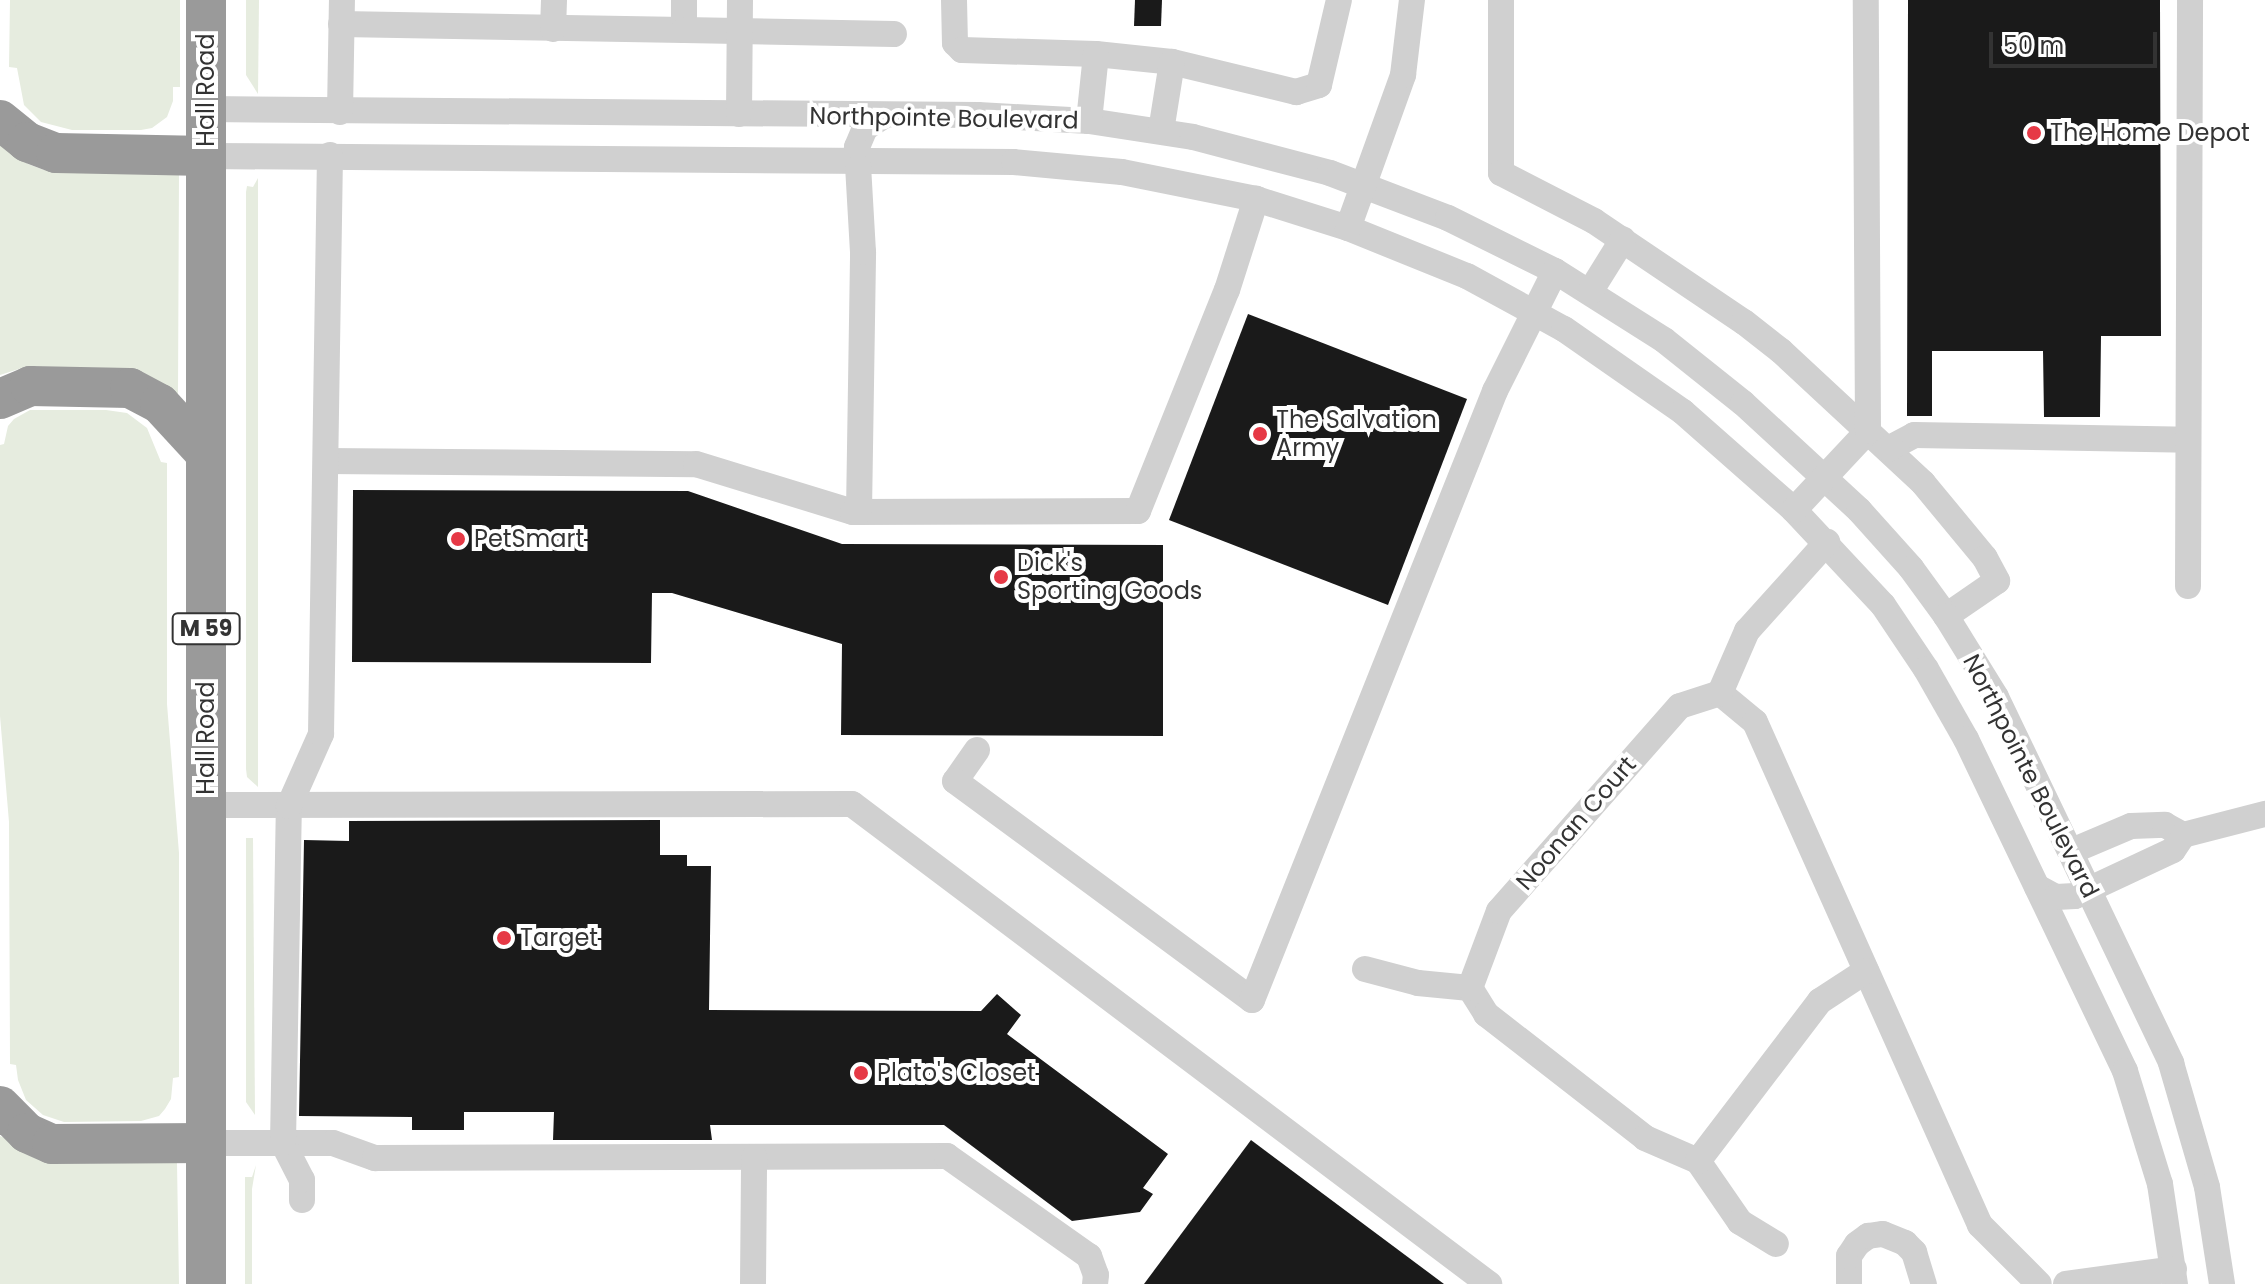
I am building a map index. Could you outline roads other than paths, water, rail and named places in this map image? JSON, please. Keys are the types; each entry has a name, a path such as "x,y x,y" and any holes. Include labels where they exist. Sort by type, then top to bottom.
{"highway":[{"name":"Hall Road","path":"206,0 206,1284"},
{"path":"0,120 27,142 56,153 206,156"},
{"path":"0,399 30,386 130,388 160,404 205,453"},
{"path":"0,1106 27,1133 52,1144 206,1143"}],"street":[{"path":"553,29 554,0"},
{"path":"684,0 684,30"},
{"path":"739,114 740,0"},
{"path":"954,0 955,43 962,50 1096,54 1172,62 1296,92 1313,89 1323,76 1339,0"},
{"path":"1348,228 1403,75 1412,0"},
{"path":"1501,0 1501,173 1623,239 1781,351 1888,449 1957,522 1997,581 1946,616"},
{"path":"1794,510 1868,431 1866,0"},
{"path":"2188,586 2190,0"},
{"path":"340,112 342,12 553,29 894,34"},
{"path":"1089,121 1096,54"},
{"path":"1161,131 1172,62"},
{"name":"Northpointe Boulevard","path":"206,109 1010,115 1089,121 1161,131 1255,152 1365,185 1472,229 1555,271 1664,340 1718,382 1825,476 1888,541 1946,616 1996,697 2154,1022 2186,1108 2207,1187 2222,1284"},
{"path":"508,113 508,158"},
{"path":"859,512 863,252 857,147 865,128 885,115"},
{"path":"302,1200 302,1180 283,1143 289,806 321,734 330,155"},
{"name":"Northpointe Boulevard","path":"206,156 857,160 1065,165 1151,176 1256,199 1348,228 1467,276 1533,311 1657,392 1794,510 1883,605 1926,669 1966,739 2129,1082 2160,1184 2174,1276"},
{"path":"326,461 696,464 859,512 1138,511 1227,290 1256,199"},
{"path":"1590,292 1623,239"},
{"path":"977,750 955,781 1252,1000 1477,435 1533,311 1555,271"},
{"path":"1888,449 1914,435 2188,440"},
{"path":"1827,542 1747,631 1720,693 1755,722 1980,1225 2039,1284"},
{"name":"Noonan Court","path":"1470,988 1499,911 1680,706 1720,693"},
{"path":"206,805 852,804 1489,1284"},
{"path":"2037,887 2047,894 2065,898 2090,890 2173,850 2183,835 2265,814"},
{"path":"2072,851 2131,826 2165,825 2183,835"},
{"path":"1365,969 1418,983 1470,988 1486,1014 1645,1138 1698,1161 1740,1222 1776,1244"},
{"path":"1698,1161 1820,1001 1866,971"},
{"path":"206,1143 333,1143 375,1158 947,1156 1089,1256 1096,1275 1095,1284"},
{"path":"753,1284 754,1157"},
{"path":"1849,1284 1846,1270 1857,1244 1868,1236 1883,1234 1905,1243 1914,1252 1924,1284"},
{"path":"2066,1284 2174,1276"}],"place":[{"name":"The Home Depot","path":"2034,133"},
{"name":"The Salvation Army","path":"1260,434"},
{"name":"PetSmart","path":"458,539"},
{"name":"Dick's Sporting Goods","path":"1001,577"},
{"name":"Target","path":"504,938"},
{"name":"Plato's Closet","path":"861,1073"}]}
